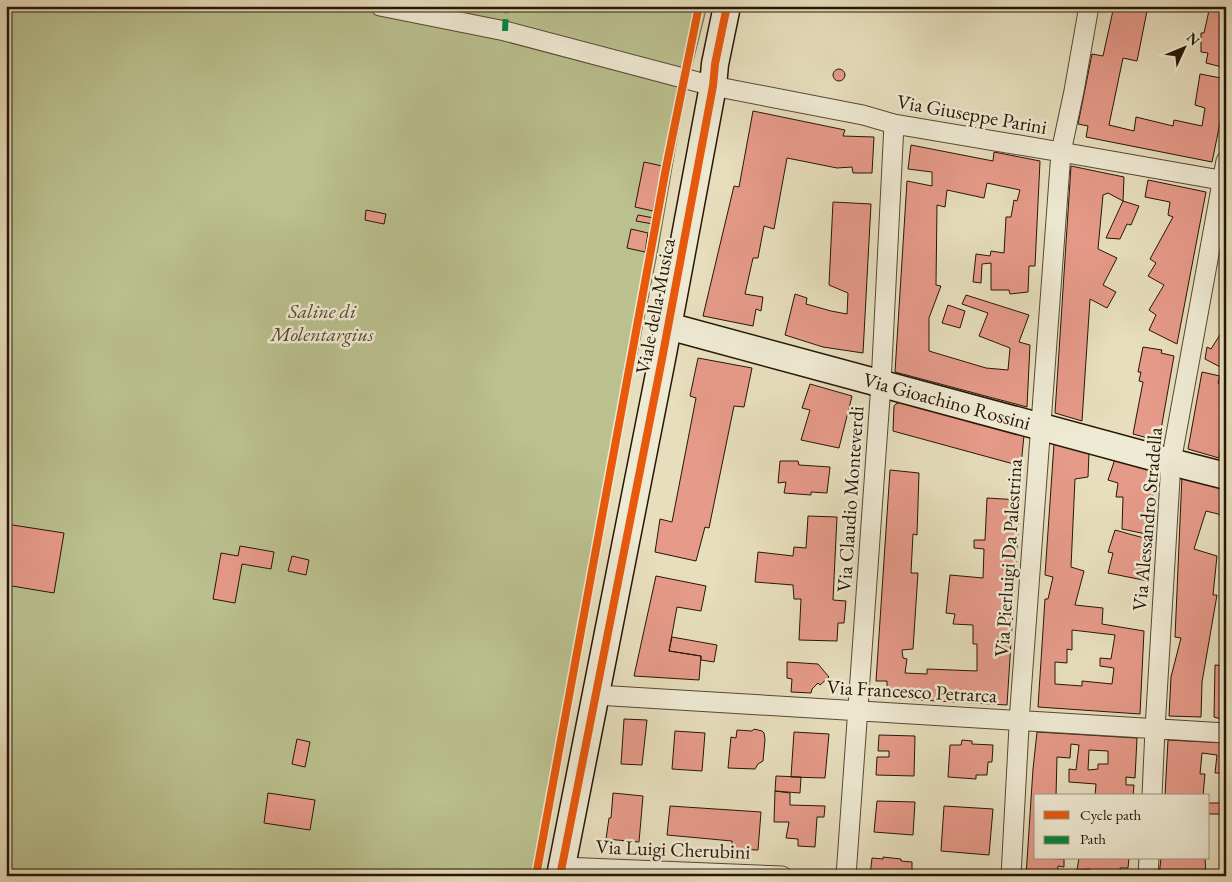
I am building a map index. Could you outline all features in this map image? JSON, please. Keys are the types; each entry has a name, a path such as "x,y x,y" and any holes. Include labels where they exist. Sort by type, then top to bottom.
{"street":[{"name":"Via Giuseppe Parini","path":"380,6 505,31 712,86 863,115 894,124 1224,180"},
{"name":"Viale della Musica","path":"561,871 668,326 727,6"},
{"name":"Via Pierluigi Da Palestrina","path":"1010,876 1019,719 1061,152 1089,6"},
{"name":"Via Claudio Monteverdi","path":"846,876 881,384 894,124"},
{"name":"Via Alessandro Stradella","path":"1152,794 1171,462 1226,161"},
{"name":"Via Gioachino Rossini","path":"668,326 1226,476"},
{"name":"Via Francesco Petrarca","path":"596,695 1226,732"},
{"path":"1148,876 1149,860"},
{"name":"Via Luigi Cherubini","path":"561,871 782,876"}],"green space":[{"name":"Saline di Molentargius","path":"6,6 707,6 685,93 657,254 584,620 537,876 6,876"}],"building":[{"path":"1114,6 1148,6 1137,61 1123,58 1109,125 1134,131 1136,117 1173,126 1174,120 1202,126 1205,108 1195,105 1200,74 1226,79 1226,94 1212,162 1086,137 1088,126 1078,124 1092,54 1103,56"},
{"path":"1210,6 1226,6 1226,68 1206,63 1208,53 1201,52 1201,33 1204,33"},
{"path":"841,69 844,70 844,80 837,81 834,80 833,73 834,70"},
{"path":"753,111 845,130 843,136 874,137 872,173 853,173 852,167 837,168 787,158 774,229 764,226 758,258 753,258 745,294 763,297 761,311 756,309 753,326 703,316 734,186 739,187"},
{"path":"911,145 993,161 994,152 1040,161 1035,266 1029,266 1028,292 1010,294 1009,290 991,290 991,263 982,264 981,283 973,282 976,254 990,256 991,251 1004,253 1006,217 1011,217 1014,200 1017,201 1020,190 987,183 984,198 947,190 945,207 937,205 936,285 941,286 929,318 929,351 986,368 1008,370 1010,348 979,336 988,313 962,304 966,295 1029,315 1019,342 1030,345 1027,407 895,372 907,181 932,186 932,172 908,169"},
{"path":"644,162 662,166 653,211 635,207"},
{"path":"1071,166 1124,177 1123,201 1108,193 1103,195 1098,249 1117,258 1103,285 1116,292 1107,308 1090,299 1082,421 1055,413"},
{"path":"1148,180 1206,192 1177,344 1149,330 1156,315 1149,310 1164,285 1148,276 1156,263 1150,259 1173,217 1168,215 1170,202 1145,197"},
{"path":"1123,201 1139,206 1131,225 1127,224 1120,239 1106,238"},
{"path":"833,202 871,204 863,353 823,347 785,335 795,294 807,298 806,304 847,314 848,293 829,285"},
{"path":"366,210 386,214 384,224 365,220"},
{"path":"638,215 654,218 653,224 636,221"},
{"path":"631,229 648,233 645,252 627,248"},
{"path":"948,305 965,311 960,328 942,323"},
{"path":"1226,325 1226,370 1205,359 1207,347 1211,349"},
{"path":"1143,347 1162,350 1161,353 1174,356 1159,441 1133,434 1143,382 1139,381 1141,372 1138,372"},
{"path":"698,358 752,368 744,407 734,406 709,528 705,527 696,561 655,552 660,519 672,522 696,398 690,396"},
{"path":"1202,372 1220,376 1218,383 1226,384 1226,418 1219,458 1188,449"},
{"path":"810,384 852,396 839,448 801,440 810,410 802,408"},
{"path":"900,402 1024,435 1021,466 893,431 894,406"},
{"path":"1054,444 1089,452 1088,477 1075,479 1071,567 1084,571 1075,605 1103,608 1102,624 1144,631 1140,714 1038,707 1045,599 1048,599 1053,577 1045,575","holes":["1072,630 1115,635 1111,659 1100,658 1100,666 1114,668 1112,684 1082,681 1082,686 1055,684 1055,662 1067,663 1067,649 1072,650"]},
{"path":"1115,459 1154,470 1151,535 1122,529 1123,497 1116,497 1118,483 1108,480"},
{"path":"780,461 798,461 799,465 830,467 827,493 811,492 811,495 784,493 786,482 778,483"},
{"path":"890,470 919,473 917,535 913,534 911,573 918,573 913,649 902,650 903,658 907,659 905,673 927,674 927,669 977,671 977,644 973,644 973,625 953,624 955,614 946,613 950,575 983,578 984,549 974,548 974,540 985,540 987,498 1020,500 1007,705 887,698 887,681 876,681"},
{"path":"1182,476 1226,487 1226,516 1206,511 1194,549 1217,556 1213,595 1217,595 1202,682 1201,717 1169,716 1171,677 1181,638 1175,637"},
{"path":"808,516 837,517 833,600 846,601 844,623 838,623 837,641 799,640 801,599 794,599 793,585 755,582 758,552 793,556 794,547 806,548"},
{"path":"6,524 64,533 54,593 6,585"},
{"path":"1115,530 1151,540 1148,581 1108,573 1113,553 1108,552"},
{"path":"240,546 274,552 271,569 242,564 235,603 213,599 221,553 238,556"},
{"path":"292,556 309,560 306,575 288,571"},
{"path":"656,576 706,586 701,611 677,607 669,651 701,656 699,680 634,676"},
{"path":"672,637 717,645 714,662 701,660 701,656 669,651"},
{"path":"787,662 818,664 829,677 820,685 818,683 811,693 791,692 792,679 787,678"},
{"path":"1215,665 1226,666 1226,711 1221,711 1221,719 1214,717"},
{"path":"624,719 647,720 642,765 621,764"},
{"path":"754,729 764,733 763,761 755,769 728,768 731,737 736,738 737,730 752,731"},
{"path":"675,731 705,733 702,771 672,769"},
{"path":"794,732 829,734 825,778 791,777"},
{"path":"1037,732 1137,738 1135,778 1126,777 1126,785 1134,785 1133,794 1095,794 1096,784 1069,782 1069,769 1076,770 1079,745 1071,744 1070,758 1057,757 1056,794 1034,794 1034,860 1064,860 1064,867 1058,866 1057,876 1026,876","holes":["1089,750 1108,751 1108,764 1098,764 1098,769 1088,770"]},
{"path":"879,735 915,736 914,776 876,775 877,757 889,757 889,751 878,751"},
{"path":"297,739 310,742 305,767 292,764"},
{"path":"962,740 972,741 972,744 993,745 992,762 988,762 987,775 976,775 976,779 948,777 950,745 961,745"},
{"path":"1168,740 1226,743 1226,773 1215,773 1217,755 1202,753 1200,774 1205,774 1203,794 1165,794"},
{"path":"776,776 801,777 800,793 775,791"},
{"path":"775,791 790,793 790,805 825,806 824,817 817,817 815,847 798,846 798,839 786,838 789,822 774,822"},
{"path":"268,793 315,800 310,830 264,823"},
{"path":"613,793 643,796 639,842 606,839 609,818 611,818"},
{"path":"877,801 915,802 913,835 874,832"},
{"path":"1210,803 1226,803 1226,814 1210,814"},
{"path":"670,806 761,812 758,850 732,849 732,841 667,835"},
{"path":"944,806 993,809 989,855 941,851"},
{"path":"883,857 912,862 912,876 870,876 872,858 883,859"},
{"path":"1079,860 1129,860 1128,868 1120,868 1121,876 1090,876 1090,869 1077,870"},
{"path":"1161,860 1205,860 1206,876 1159,876"}],"marked path":[{"path":"505,31 506,6"}],"cycle path":[{"path":"536,876 666,168 699,6"},
{"path":"560,876 662,359 727,6"}]}
